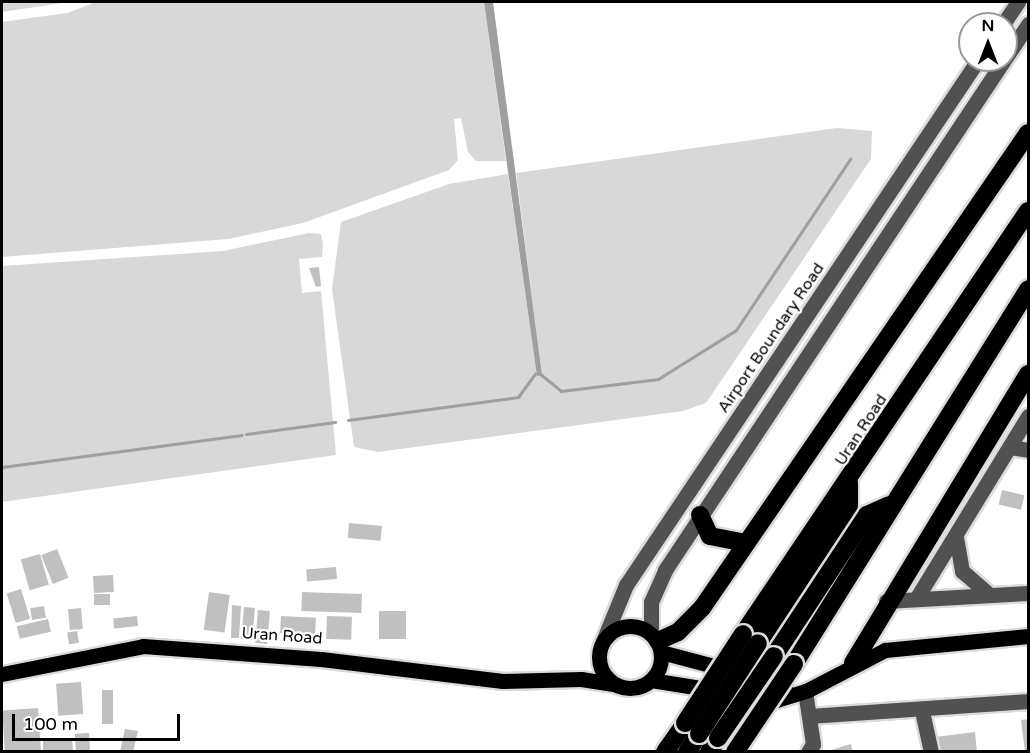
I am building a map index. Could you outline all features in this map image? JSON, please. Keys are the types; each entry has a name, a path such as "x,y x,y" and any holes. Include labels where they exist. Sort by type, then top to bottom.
{"highway":[{"path":"657,642 690,622 1029,133"},
{"name":"Uran Road","path":"687,752 692,728 750,639 849,505 849,483 1029,211"},
{"path":"735,752 794,664 890,505 1029,289"},
{"path":"853,663 886,602 1029,374"},
{"path":"713,745 867,515 890,505"},
{"path":"700,515 710,536 746,543"},
{"path":"665,752 692,728"}],"main road":[{"path":"562,679 580,671 601,645 620,627 778,683 798,693"},
{"path":"601,645 601,669 614,684 633,688 651,680 776,700 798,693 853,663 885,650 1029,636"},
{"path":"651,680 657,642"},
{"name":"Uran Road","path":"2,674 143,646 321,658 503,681 562,679 614,684"}],"street":[{"path":"1018,40 1029,24"},
{"name":"Airport Boundary Road","path":"601,645 626,585 970,72"},
{"path":"657,642 655,588 700,515 996,72"},
{"path":"916,599 1029,416"},
{"path":"1010,447 1029,450"},
{"path":"956,537 962,571 988,594"},
{"path":"886,602 1029,592"},
{"path":"798,693 809,717 812,749"},
{"path":"809,717 922,711 1029,701"},
{"path":"922,711 932,752"}],"shaded area":[{"path":"2,2 69,2 2,12"},
{"path":"96,2 484,2 506,161 476,161 468,152 461,118 454,119 458,160 449,170 303,223 228,239 2,257 2,22 67,13"},
{"path":"484,2 493,2 542,375 537,376"},
{"path":"837,128 872,131 871,159 706,403 683,411 378,452 354,447 332,289 341,222 449,184 508,174 537,376 542,375 516,173"},
{"path":"309,233 321,234 322,257 299,259 302,293 321,291 336,455 2,502 2,266 223,251"}],"building":[{"path":"319,267 321,286 316,287 309,268"},
{"path":"1002,490 1024,495 1021,510 999,505"},
{"path":"349,523 382,526 381,541 348,538"},
{"path":"57,549 69,578 53,584 41,555"},
{"path":"40,554 49,585 30,590 21,560"},
{"path":"336,567 337,579 307,582 306,570"},
{"path":"113,575 114,592 94,593 93,576"},
{"path":"21,589 30,619 16,623 7,593"},
{"path":"209,592 230,595 225,633 204,630"},
{"path":"302,592 362,594 361,613 301,611"},
{"path":"94,594 110,594 110,605 94,605"},
{"path":"232,605 241,606 239,638 231,638"},
{"path":"44,606 46,618 32,620 30,608"},
{"path":"244,607 255,608 252,640 241,639"},
{"path":"81,608 83,629 70,630 68,609"},
{"path":"258,610 270,611 267,644 255,643"},
{"path":"379,611 406,611 406,639 379,639"},
{"path":"137,616 138,626 114,628 113,619"},
{"path":"281,616 316,618 315,635 280,633"},
{"path":"327,616 352,617 351,640 326,639"},
{"path":"48,619 51,632 20,639 17,626"},
{"path":"77,631 79,643 69,644 67,633"},
{"path":"81,682 83,714 58,716 56,684"},
{"path":"102,690 113,690 113,724 102,724"},
{"path":"38,708 41,752 5,752 2,711"},
{"path":"1028,719 1028,752 1025,752 1021,720"},
{"path":"125,729 138,731 133,752 120,752"},
{"path":"975,732 977,752 936,752 935,737"},
{"path":"89,733 90,752 76,752 75,734"},
{"path":"72,738 73,752 43,752 43,740"},
{"path":"851,744 853,752 828,752 828,751"}],"waterway":[{"path":"539,373 561,391 658,379 736,330 850,159"},
{"path":"348,420 518,397 535,374"},
{"path":"246,434 335,422"},
{"path":"2,467 242,435"}]}
